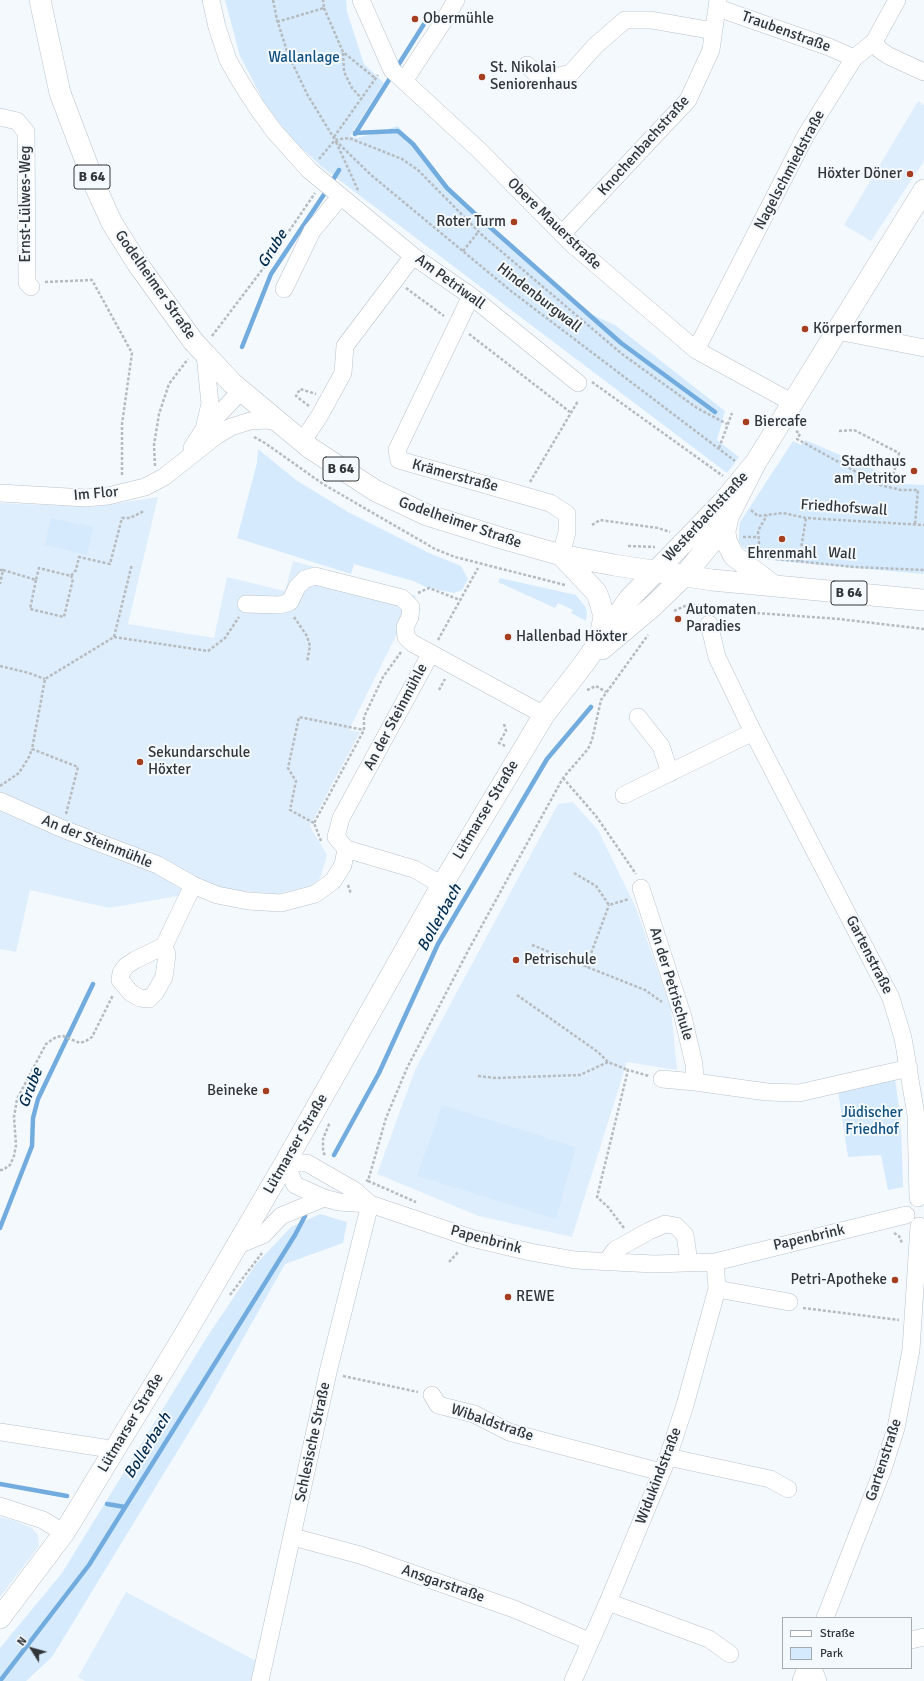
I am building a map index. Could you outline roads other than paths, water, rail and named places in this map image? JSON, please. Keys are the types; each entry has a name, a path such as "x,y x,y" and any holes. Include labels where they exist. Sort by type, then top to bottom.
{"main road":[{"name":"Godelheimer Straße","path":"40,0 60,93 96,188 112,222 137,263 199,348 241,391 302,442 376,491 410,508 501,538 561,555 684,576 924,600"},
{"name":"Westerbachstraße","path":"655,571 723,502 747,462 793,403 924,190"},
{"name":"Westerbachstraße","path":"738,560 726,541 725,531 728,517 747,462"},
{"name":"Westerbachstraße","path":"684,576 714,538 728,517"},
{"path":"561,555 596,592 604,616 600,639"},
{"name":"Godelheimer Straße","path":"738,560 775,586"},
{"name":"Lütmarser Straße","path":"0,1618 64,1533 285,1163 442,885 544,715 583,665 629,599 655,571"},
{"name":"Lütmarser Straße","path":"583,665 652,607 684,576"}],"street":[{"name":"Am Petriwall","path":"211,0 217,27 228,60 240,81 274,131 309,170 413,256 471,296 578,382"},
{"name":"Obere Mauerstraße","path":"361,0 395,73 479,150 562,234 696,350 793,403"},
{"path":"395,73 445,19 456,0"},
{"name":"Nagelschmiedstraße","path":"696,350 806,135 854,58 874,42 897,0"},
{"name":"Knochenbachstraße","path":"562,234 688,100 711,50 718,4"},
{"name":"Traubenstraße","path":"718,4 854,58"},
{"path":"527,65 543,80 571,73 595,46 625,20 651,20 714,31"},
{"path":"874,42 880,50 889,56 924,72"},
{"name":"Ernst-Lülwes-Weg","path":"0,117 17,121 26,132 29,285"},
{"path":"284,289 312,231 329,188"},
{"path":"302,442 320,415 342,373 345,346 413,256"},
{"name":"Krämerstraße","path":"471,296 397,450 400,460 550,503 567,514 567,532 561,555"},
{"path":"837,331 924,348"},
{"name":"Im Flor","path":"199,348 210,404 202,432"},
{"name":"Im Flor","path":"183,461 202,432 241,391"},
{"name":"Im Flor","path":"0,493 86,498 108,496 145,487 156,471 183,461 216,436 235,425 250,421 266,420 277,422"},
{"name":"An der Steinmühle","path":"0,801 63,828 158,865 193,885 217,895 281,903 315,894 333,881 343,865 346,849 336,837 341,818 433,650 412,643 406,637 405,627 410,617 410,607 402,598 315,576 305,579 297,587 290,602 280,605 246,604"},
{"name":"Gartenstraße","path":"709,624 717,657 753,732 891,998 903,1038 909,1068 916,1115 921,1198"},
{"path":"433,650 544,715"},
{"path":"638,717 661,746 670,773"},
{"path":"624,795 753,732"},
{"path":"346,849 414,869 442,885"},
{"path":"164,946 167,955 164,977 155,993 149,999 140,998 130,993 120,980 121,973 126,966 135,960 164,946 193,885"},
{"name":"An der Petrischule","path":"642,891 683,1017 694,1064 695,1082"},
{"path":"662,1079 767,1092 799,1093 909,1068"},
{"name":"Papenbrink","path":"370,1204 346,1185 307,1163 285,1163 295,1185 324,1198 339,1202 370,1204 471,1238 530,1252 576,1260 654,1264 715,1262 906,1215"},
{"path":"236,1246 263,1235 281,1216 324,1198"},
{"path":"921,1198 910,1202 907,1206 906,1215 913,1224 922,1225"},
{"name":"Schlesische Straße","path":"263,1680 328,1372 370,1204"},
{"path":"606,1262 615,1250 665,1224 676,1226 685,1235 689,1262"},
{"name":"Gartenstraße","path":"826,1617 883,1469 896,1428 905,1387 919,1294 922,1225"},
{"name":"Widukindstraße","path":"573,1681 589,1641 608,1602 665,1464 685,1405 717,1289 715,1262"},
{"path":"717,1289 789,1302"},
{"name":"Wibaldstraße","path":"432,1396 438,1405 474,1414 509,1432 665,1464 770,1479 788,1489"},
{"path":"0,1432 104,1448 112,1453"},
{"path":"0,1506 43,1520 64,1533"},
{"name":"Ansgarstraße","path":"292,1537 360,1555 507,1606 589,1641"},
{"path":"608,1602 709,1639 730,1654"},
{"path":"912,1640 924,1637"},
{"path":"801,1681 806,1669"},
{"path":"813,1669 818,1681"}],"waterway":[{"name":"Grube","path":"355,134 424,24"},
{"path":"355,133 398,131 413,144 447,188 474,213 621,343 715,412"},
{"name":"Grube","path":"331,183 339,170"},
{"name":"Grube","path":"242,347 271,274 327,190"},
{"name":"Bollerbach","path":"334,1155 379,1073 438,944 547,759 591,707"},
{"name":"Grube","path":"0,1228 32,1146 33,1118 38,1099 93,984"},
{"name":"Bollerbach","path":"0,1681 89,1565 295,1235 305,1216"},
{"path":"0,1484 67,1496"},
{"path":"107,1504 125,1507"}],"place":[{"name":"Obermühle","path":"415,19"},
{"name":"St. Nikolai Seniorenhaus","path":"482,77"},
{"name":"Höxter Döner","path":"910,174"},
{"name":"Roter Turm","path":"514,222"},
{"name":"Körperformen","path":"805,329"},
{"name":"Biercafe","path":"746,422"},
{"name":"Stadthaus am Petritor","path":"914,471"},
{"name":"Ehrenmahl","path":"782,539"},
{"name":"Automaten Paradies","path":"678,619"},
{"name":"Hallenbad Höxter","path":"508,637"},
{"name":"Sekundarschule Höxter","path":"140,762"},
{"name":"Petrischule","path":"516,960"},
{"name":"Beineke","path":"266,1091"},
{"name":"Petri-Apotheke","path":"895,1280"},
{"name":"REWE","path":"508,1297"}],"park label":[{"name":"Wallanlage","path":"304,58"},
{"name":"Jüdischer Friedhof","path":"872,1122"}]}
